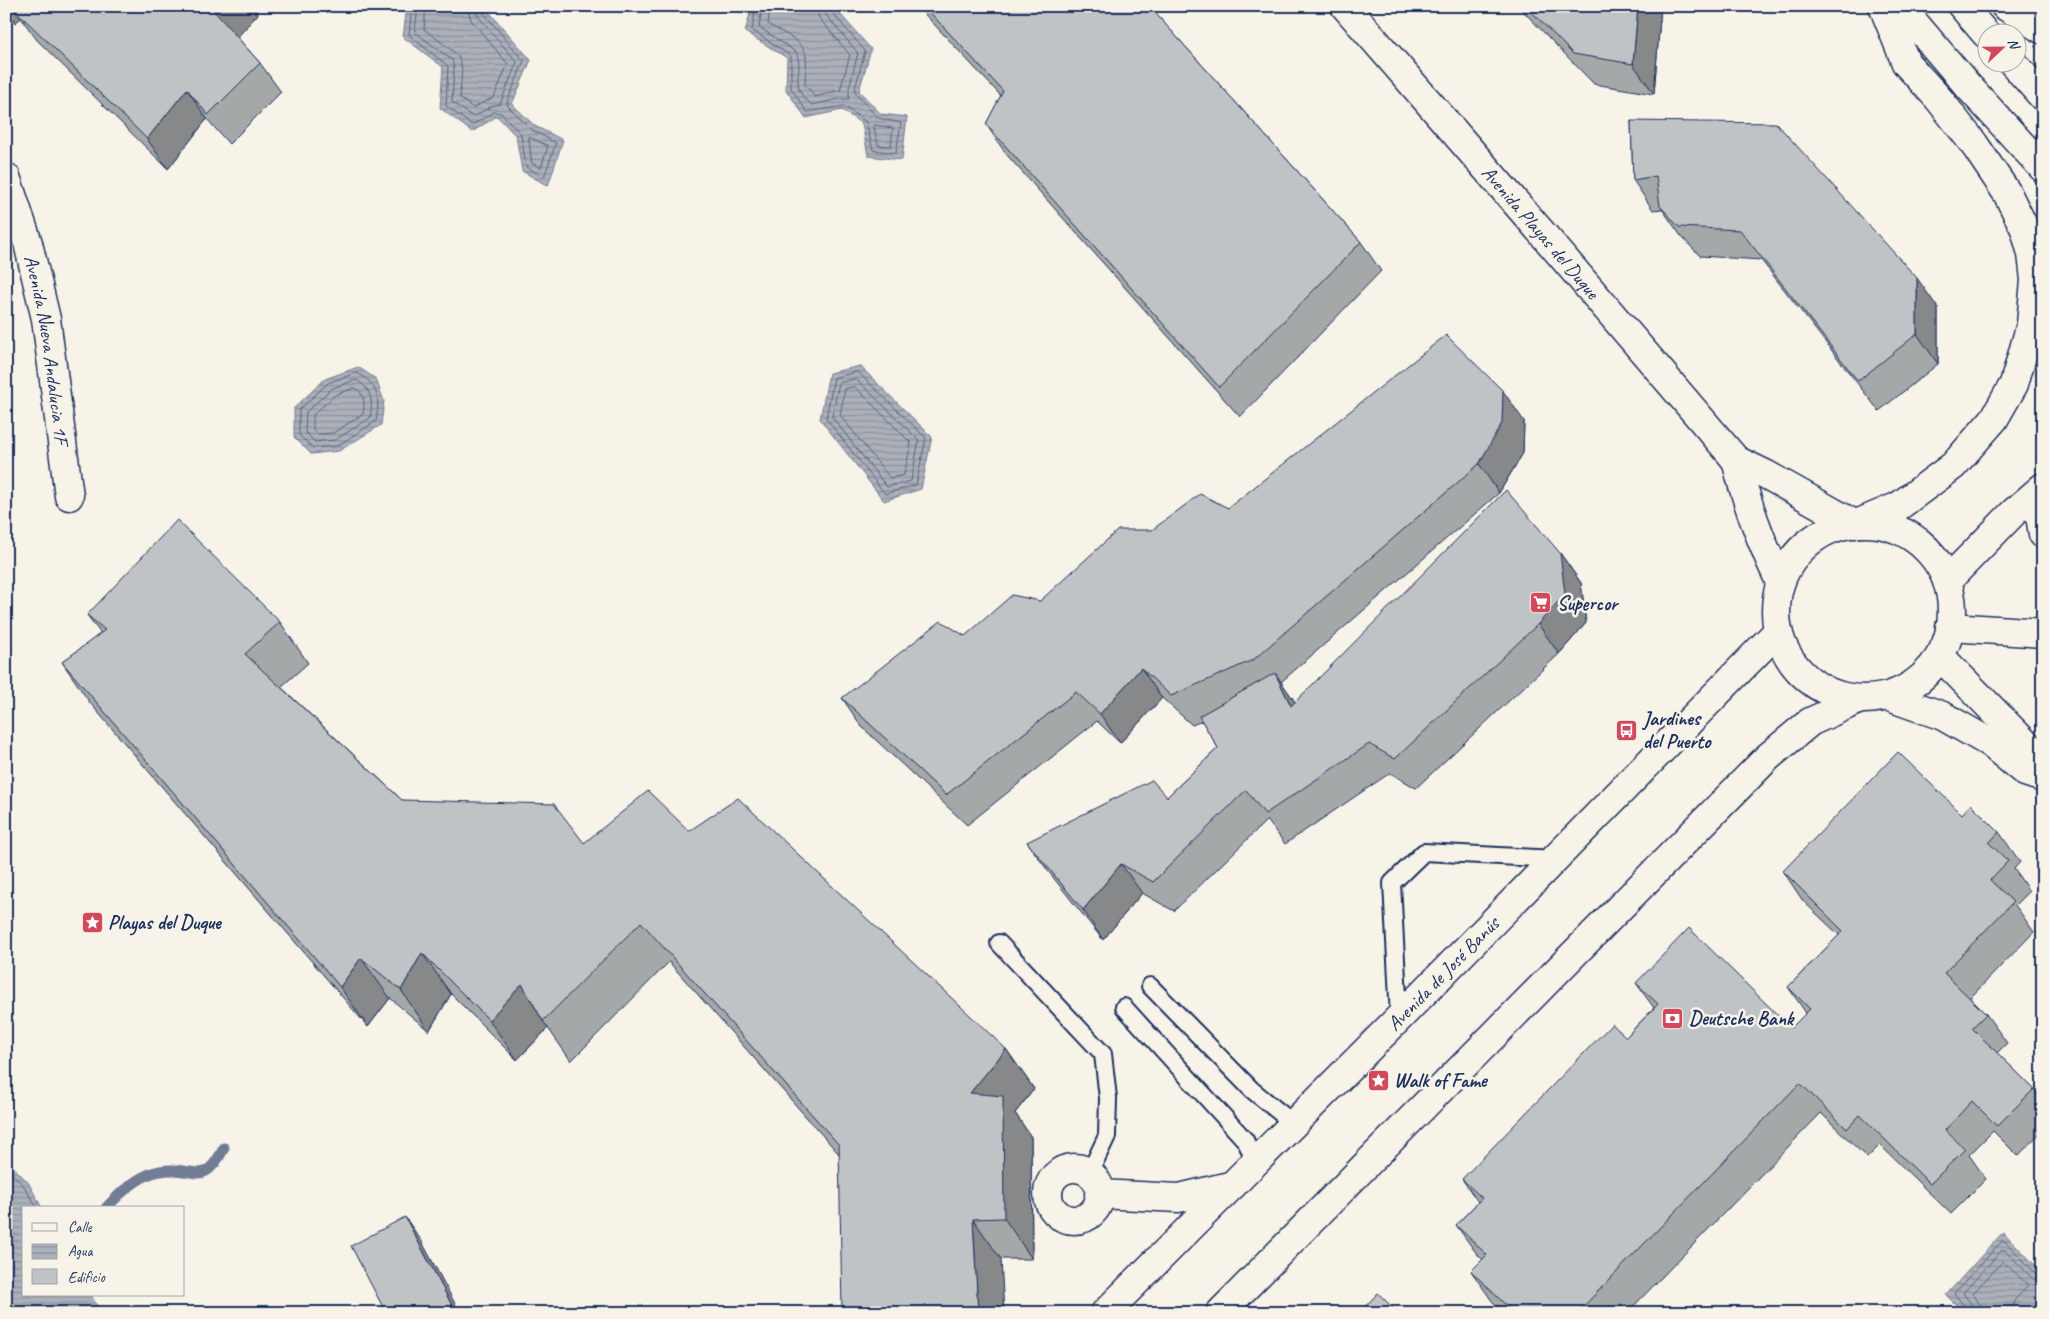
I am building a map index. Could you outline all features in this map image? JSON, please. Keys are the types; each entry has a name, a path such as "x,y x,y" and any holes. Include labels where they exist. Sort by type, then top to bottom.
{"main road":[{"name":"Avenida Playas del Duque","path":"1345,6 1736,460 1856,523"},
{"path":"1856,523 1880,524 1901,531 1920,544 1935,560 1947,581 1951,604 1950,627 1946,643 1940,656 1926,674 1908,688 1888,697 1858,700 1835,695 1813,684 1796,669 1785,651 1778,632 1776,606 1780,582 1792,560 1808,542 1830,529 1856,523 1899,506 1953,466 1994,419 2014,384 2031,324 2035,280 2032,254 2025,229 2007,193 1974,144 1938,98 1906,63 1883,6"},
{"path":"1900,6 1968,86 2043,168"},
{"path":"1962,6 1976,22"},
{"path":"2005,6 2043,30"},
{"path":"2021,72 2043,97"},
{"name":"Avenida Nueva Andalucia 1F","path":"6,177 28,244 46,319 69,496"},
{"name":"Avenida Playas del Duque","path":"1736,460 1750,510 1780,582"},
{"path":"1947,581 2014,512 2043,487"},
{"path":"2043,498 2040,504 2040,519 2043,534"},
{"path":"1950,627 2043,633"},
{"name":"Avenida de José Banús","path":"1105,1313 1399,1018 1778,632"},
{"path":"1940,656 2030,748 2043,770"},
{"path":"1888,697 1943,716 1990,744 2025,772 2043,778"},
{"path":"1220,1313 1768,757 1810,722 1858,700"},
{"path":"1094,1184 1179,1198 1233,1185"}],"lane":[{"path":"1399,1018 1392,883 1424,852 1554,859"},
{"path":"1000,943 1103,1054 1108,1098 1107,1136 1094,1184"},
{"path":"1150,986 1252,1090 1294,1124"},
{"path":"1124,1007 1244,1140 1256,1162"}],"water":[{"path":"407,6 484,6 531,60 512,104 535,126 563,140 548,186 522,171 516,136 497,116 472,132 440,108 443,67 403,37"},
{"path":"752,6 833,6 871,49 859,91 881,114 907,117 902,160 868,156 862,124 842,110 806,118 786,90 787,58 745,32"},
{"path":"860,366 932,437 921,489 884,501 820,419 829,373"},
{"path":"358,367 376,379 384,401 381,425 339,451 311,454 294,437 294,408 325,379"},
{"path":"6,1160 28,1182 41,1206 22,1206 22,1296 92,1296 101,1313 6,1313"},
{"path":"2003,1232 2043,1273 2043,1298 2029,1313 1964,1313 1946,1295"}],"building":[{"path":"20,6 218,6 214,11 260,63 208,115 187,89 147,139 16,11"},
{"path":"924,6 1149,6 1361,242 1219,387 986,124 1003,91"},
{"path":"1526,6 1638,6 1633,64 1573,54"},
{"path":"1631,121 1776,123 1917,278 1917,334 1858,381 1740,230 1679,227 1660,206 1656,176 1633,180"},
{"path":"1446,335 1503,391 1502,423 1479,464 1253,660 1171,696 1141,668 1100,714 1076,692 946,795 842,698 941,621 965,636 1012,595 1040,601 1118,530 1152,530 1200,494 1228,508"},
{"path":"1506,490 1560,553 1565,594 1538,624 1395,759 1369,744 1265,814 1246,790 1153,882 1121,864 1083,910 1027,842 1152,780 1167,797 1218,748 1199,716 1275,673 1291,706"},
{"path":"177,520 280,622 245,654 402,800 554,804 584,843 648,791 689,831 738,798 1006,1049 970,1093 1003,1096 1004,1218 973,1219 978,1313 842,1313 839,1145 641,922 543,1021 522,984 489,1020 422,953 401,990 361,958 340,987 62,662 105,630 87,615"},
{"path":"1898,752 1962,814 1971,804 1999,832 1989,843 2008,861 1990,880 2013,902 1944,973 1986,1014 1972,1028 2034,1089 1997,1126 1972,1101 1945,1130 1965,1149 1930,1184 1860,1115 1847,1129 1800,1083 1577,1313 1514,1313 1471,1271 1487,1255 1456,1225 1482,1198 1462,1179 1612,1024 1626,1037 1658,1004 1636,983 1689,928 1791,1028 1810,1009 1788,987 1843,931 1783,871"},
{"path":"405,1217 456,1313 386,1313 351,1246"},
{"path":"1378,1293 1398,1313 1359,1313"}],"waterway":[{"path":"108,1206 131,1185 153,1173 172,1170 196,1173 210,1169 224,1148"}],"place":[{"name":"Supercor","path":"1541,603"},
{"name":"Jardines del Puerto","path":"1627,730"},
{"name":"Playas del Duque","path":"92,922"},
{"name":"Deutsche Bank","path":"1673,1018"},
{"name":"Walk of Fame","path":"1378,1080"}]}
